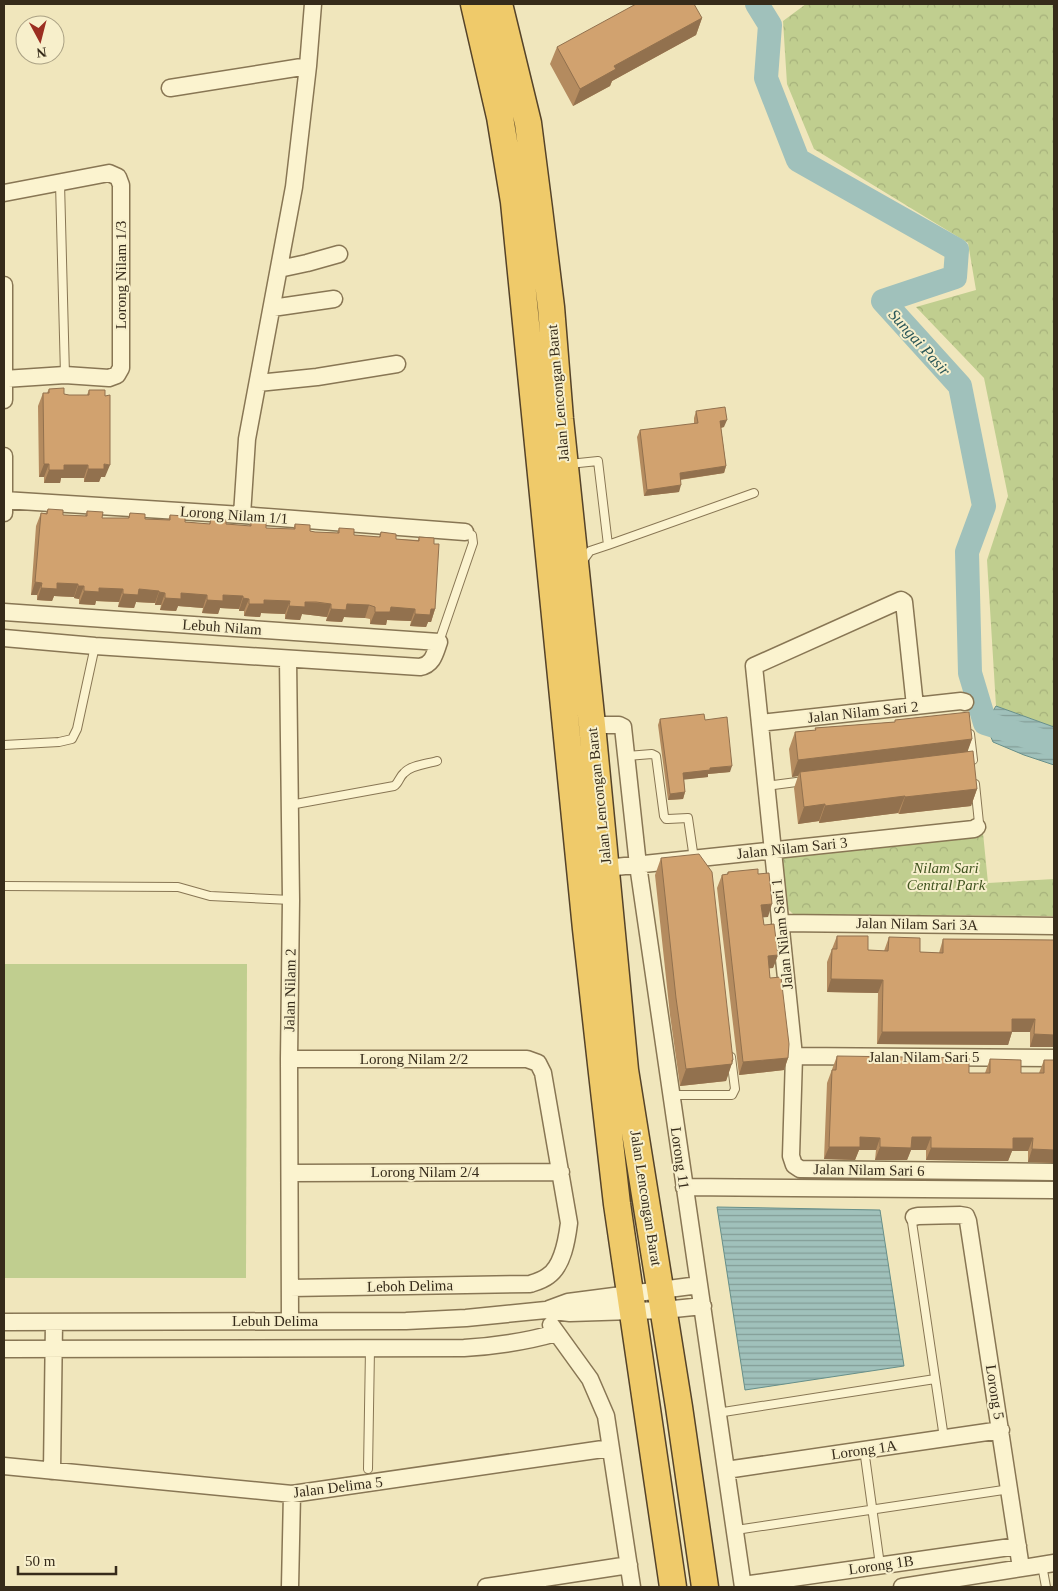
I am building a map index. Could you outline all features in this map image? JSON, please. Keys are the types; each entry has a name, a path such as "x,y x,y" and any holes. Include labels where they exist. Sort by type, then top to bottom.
{"highway":[{"name":"Jalan Lencongan Barat","path":"474,4 500,118 514,202 588,948 617,1204 673,1587"},
{"name":"Jalan Lencongan Barat","path":"499,4 528,123 551,307 564,464 626,1070 705,1587"}],"street":[{"path":"242,515 248,439 294,187 313,4"},
{"path":"170,88 308,66"},
{"name":"Lorong Nilam 1/3","path":"4,193 109,173 118,177 121,185 121,368 117,375 109,378 65,375 4,379"},
{"path":"279,269 339,254"},
{"path":"4,286 4,400"},
{"path":"272,308 334,299"},
{"path":"258,383 317,377 397,364"},
{"path":"4,456 4,513"},
{"name":"Lorong Nilam 1/1","path":"4,500 242,515 465,532"},
{"name":"Jalan Nilam Sari 1","path":"794,1056 754,666 900,600 904,602 915,706"},
{"name":"Lebuh Nilam","path":"4,612 439,642"},
{"path":"4,638 94,646 420,667 427,666 432,662 439,642"},
{"name":"Jalan Nilam 2","path":"288,659 292,900 290,1322"},
{"name":"Jalan Nilam Sari 2","path":"760,723 915,706 966,704"},
{"name":"Lorong 11","path":"592,725 619,724 623,727 638,865 743,1586"},
{"name":"Jalan Nilam Sari 3","path":"606,868 704,861 773,849 974,829 978,826"},
{"name":"Jalan Nilam Sari 3A","path":"780,923 1054,926"},
{"name":"Jalan Nilam Sari 5","path":"794,1056 1054,1058"},
{"name":"Jalan Nilam Sari 6","path":"794,1056 792,1156 794,1165 800,1169 1054,1172"},
{"name":"Lorong Nilam 2/2","path":"290,1059 527,1059 538,1063 543,1073 561,1172"},
{"name":"Lorong Nilam 2/4","path":"290,1173 561,1172"},
{"name":"Leboh Delima","path":"290,1288 530,1284 549,1276 560,1261 567,1242 569,1223 561,1172"},
{"path":"684,1187 1054,1190"},
{"name":"Lorong 5","path":"914,1217 966,1216 968,1221 1022,1568"},
{"path":"662,1300 699,1285"},
{"path":"662,1300 702,1306"},
{"name":"Lebuh Delima","path":"4,1322 426,1320 546,1310 570,1313 632,1302 662,1300"},
{"path":"546,1310 549,1322 556,1333 590,1379 606,1416 632,1587"},
{"path":"52,1471 54,1322"},
{"path":"4,1349 464,1348 534,1339 556,1333"},
{"name":"Lorong 1A","path":"726,1470 1001,1430"},
{"name":"Jalan Delima 5","path":"4,1466 292,1494 610,1448"},
{"path":"290,1587 292,1494"},
{"name":"Lorong 1B","path":"743,1586 1018,1546"},
{"path":"902,1587 982,1581 1022,1568 1048,1564"},
{"path":"486,1587 629,1565"}],"lane":[{"path":"60,183 65,375"},
{"path":"564,464 598,461 608,545"},
{"path":"576,570 590,551 754,493"},
{"path":"439,642 474,543 472,535 465,532"},
{"path":"4,745 59,742 72,739 77,729 94,646"},
{"path":"968,725 974,770"},
{"path":"627,756 652,754 656,756 664,816 666,819 688,818 704,861"},
{"path":"290,805 394,786 404,772 412,768 437,762"},
{"path":"963,763 973,762"},
{"path":"974,779 978,826"},
{"path":"766,786 816,780"},
{"path":"4,886 178,887 210,896 292,900"},
{"path":"671,1095 732,1095 735,1089 730,1050"},
{"path":"914,1217 912,1222 944,1438"},
{"path":"368,1469 370,1349"},
{"path":"717,1412 935,1380"},
{"path":"864,1450 880,1565"},
{"path":"736,1530 1010,1489"},
{"path":"1046,1587 1048,1564"}],"green space":[{"path":"806,4 1054,4 1054,727 996,706 987,560 1008,496 984,378 916,307 976,290 968,243 814,149 787,84 783,21"},
{"name":"Nilam Sari Central Park","path":"983,833 988,883 1054,879 1053,916 793,914 784,905 782,856"},
{"path":"4,964 247,964 246,1278 4,1278"}],"water":[{"path":"996,706 1054,727 1054,765 993,742 985,723"},
{"path":"717,1207 880,1210 904,1366 745,1390"}],"building":[{"path":"636,4 694,4 702,18 614,66 616,69 580,89 557,47"},
{"path":"64,388 64,394 69,395 89,395 89,390 105,390 105,396 110,395 110,465 104,464 104,469 88,469 88,465 64,465 64,470 49,470 49,464 44,464 43,393 49,393 49,389"},
{"path":"725,407 727,420 720,421 726,466 680,473 681,485 647,490 640,430 698,423 696,411"},
{"path":"48,509 63,510 63,515 87,516 87,511 103,512 102,518 129,518 130,513 145,514 145,519 170,520 170,515 185,516 185,522 210,524 211,519 226,520 226,524 251,526 251,521 266,522 266,528 295,529 295,524 310,525 310,531 315,532 339,533 339,528 354,529 354,535 380,537 381,532 396,534 396,539 419,541 419,537 434,538 434,544 439,544 435,609 431,609 430,615 415,614 415,609 391,607 390,612 375,612 375,607 369,605 347,604 346,610 331,609 331,604 316,602 305,602 305,607 289,606 290,601 264,600 264,604 249,604 249,599 243,598 243,596 223,595 223,601 207,600 207,595 181,593 181,599 165,598 165,593 139,589 138,595 123,594 123,589 99,588 99,592 84,591 84,586 78,586 78,584 57,583 57,589 41,588 42,583 35,582 41,513 47,514"},
{"path":"969,712 972,739 798,760 795,732 816,730 815,728 895,722 895,720"},
{"path":"704,714 705,720 727,717 732,766 683,773 685,792 670,794 660,719"},
{"path":"973,751 977,789 804,807 800,772"},
{"path":"699,854 712,872 733,1060 732,1064 686,1069 676,998 661,858"},
{"path":"758,869 758,874 769,873 772,904 761,905 764,925 774,924 778,955 768,956 770,978 781,977 789,1044 788,1058 743,1062 722,875 728,874 728,872"},
{"path":"837,936 868,936 868,950 888,951 889,937 920,938 920,952 943,953 943,939 1054,940 1054,1035 1034,1034 1035,1019 1012,1019 1012,1032 882,1032 883,980 831,979 832,949 837,949"},
{"path":"837,1056 969,1058 969,1073 990,1073 990,1059 1021,1060 1021,1073 1044,1073 1044,1060 1054,1060 1054,1150 1032,1149 1033,1138 1013,1138 1013,1149 931,1148 931,1137 912,1137 911,1148 880,1147 880,1138 860,1137 860,1147 829,1147 832,1070 836,1070"}],"waterway":[{"name":"Sungai Pasir","path":"757,4 770,25 766,78 798,160 957,250 955,277 883,301 960,386 984,506 967,552 970,673 985,723 1054,745"}]}
